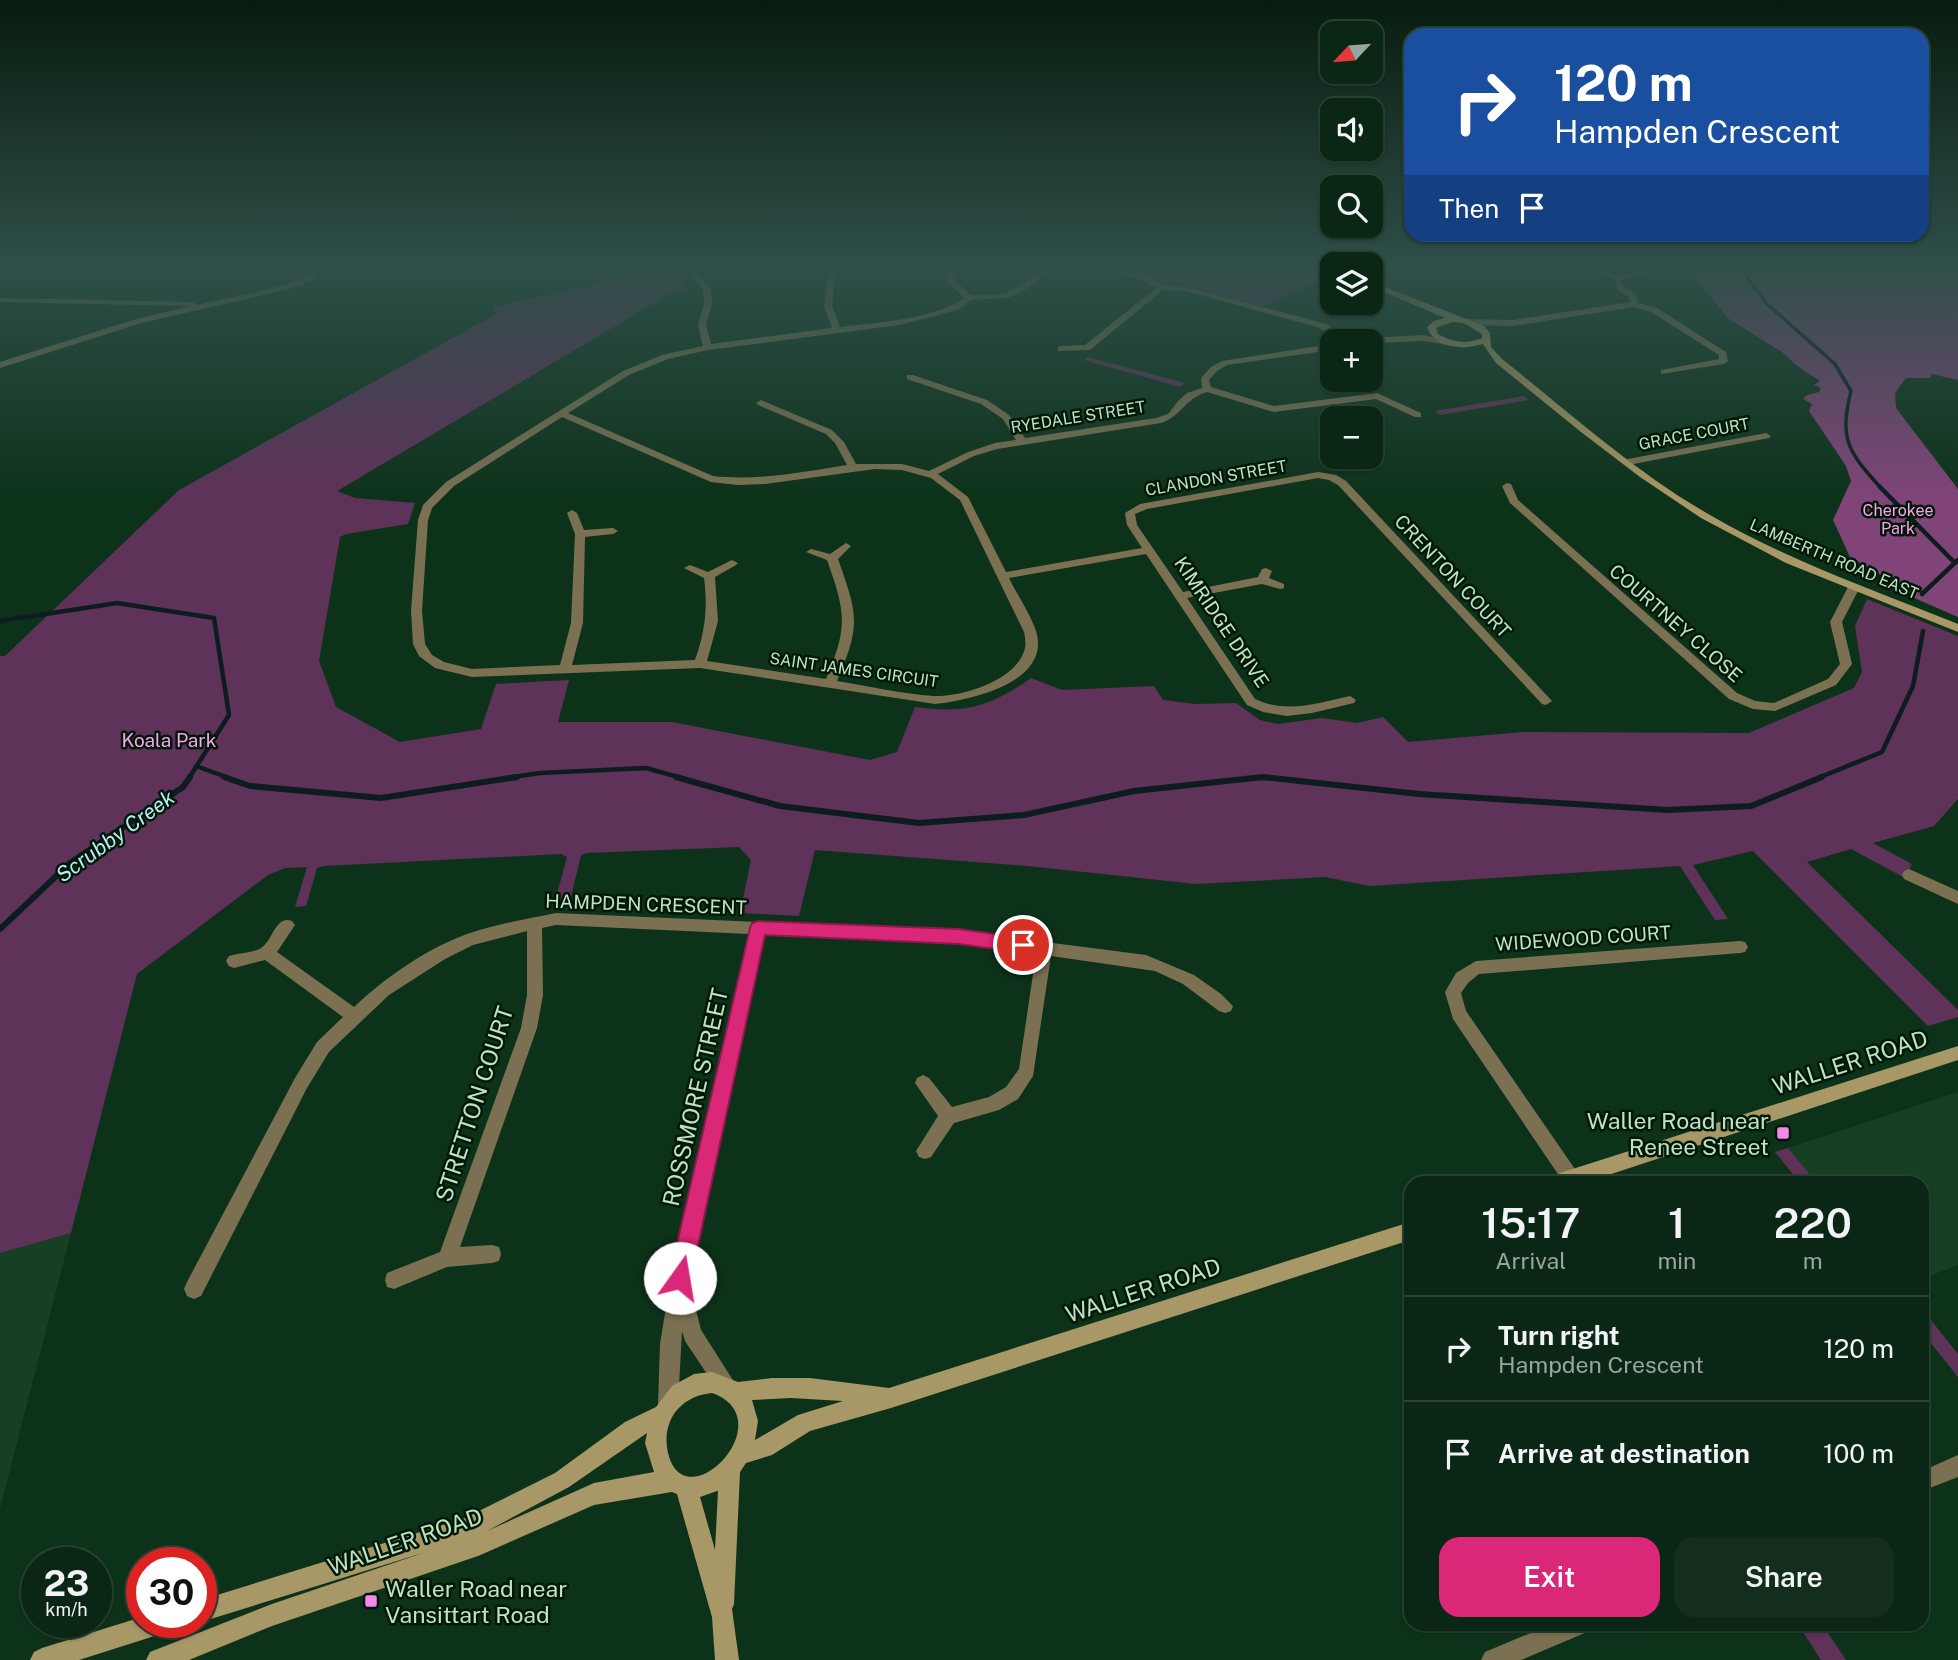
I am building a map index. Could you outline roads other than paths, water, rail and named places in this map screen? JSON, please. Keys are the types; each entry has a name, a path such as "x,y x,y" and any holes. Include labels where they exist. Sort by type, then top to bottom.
{"street":[{"path":"0,365 65,344"},
{"name":"SAINT JAMES CIRCUIT","path":"562,414 711,479 734,484 761,483 853,468 889,466 930,474 948,484 964,499 1030,632 1031,649 1019,668 999,685 966,697 935,699 700,664 472,673 439,666 421,652 415,633 423,520 427,507 450,484 562,414 642,365 727,344"},
{"path":"1060,349 1087,348 1091,344"},
{"name":"LAMBERTH ROAD EAST","path":"1456,344 1499,361"},
{"name":"LAMBERTH ROAD EAST","path":"1486,344 1499,361 1669,493 1736,534 1854,587 1958,628"},
{"path":"1664,372 1724,361 1723,354 1708,344"},
{"name":"RYEDALE STREET","path":"930,474 971,454 1022,441 1158,421 1172,416 1179,403 1190,393 1207,389 1204,380 1214,369 1225,363 1320,349"},
{"path":"910,377 984,402 1006,417 1022,441"},
{"path":"1207,389 1260,407 1274,408 1377,396 1387,398 1418,415"},
{"path":"761,403 829,432 839,442 853,468"},
{"name":"GRACE COURT","path":"1629,462 1766,436"},
{"name":"CLANDON STREET","path":"1149,550 1132,525 1130,513 1144,506 1318,475 1332,477"},
{"name":"CRENTON COURT","path":"1332,477 1342,483 1546,701"},
{"name":"COURTNEY CLOSE","path":"1507,486 1514,501 1720,686 1754,705 1775,707 1838,677 1846,664 1836,622 1854,587"},
{"path":"565,669 577,623 580,534 572,513"},
{"path":"580,534 613,531"},
{"path":"832,558 846,546"},
{"path":"1002,576 1149,550"},
{"name":"KIMRIDGE DRIVE","path":"1149,550 1251,702 1266,710 1283,713 1350,700"},
{"path":"811,552 832,558"},
{"path":"830,683 848,642 851,624 849,608 832,558"},
{"path":"709,576 732,563"},
{"path":"690,568 709,576"},
{"path":"1180,596 1264,575 1280,586"},
{"path":"700,664 713,626 715,610 709,576"},
{"path":"1909,875 1958,898"},
{"name":"HAMPDEN CRESCENT","path":"194,1289 301,1083 323,1047 383,990 440,954 469,940 534,922 556,919 959,937 1146,962 1173,970 1200,985 1225,1006"},
{"name":"STRETTON COURT","path":"447,1258 529,1028 535,995 534,922"},
{"path":"234,961 267,953 288,925"},
{"name":"ROSSMORE STREET","path":"665,1410 670,1344 680,1278 758,928"},
{"name":"WIDEWOOD COURT","path":"1561,1176 1459,1014 1452,992 1462,978 1476,968 1740,947"},
{"path":"925,1151 948,1116 993,1104 1012,1093 1027,1071 1044,948"},
{"path":"267,953 354,1016"},
{"name":"WALLER ROAD","path":"1580,1176 1958,1054"},
{"path":"923,1083 948,1116"},
{"name":"WALLER ROAD","path":"158,1660 270,1616 479,1544 596,1493 679,1483 709,1484 736,1462 765,1448 805,1422 891,1398 1404,1233"},
{"path":"394,1280 447,1258 492,1254"},
{"name":"ROSSMORE STREET","path":"680,1278 692,1334 731,1391"},
{"name":"WALLER ROAD","path":"217,1606 469,1528 562,1480 632,1429 665,1410 677,1396 697,1384 719,1384 731,1391 819,1387 891,1398"},
{"path":"727,1660 723,1617 736,1462 747,1420 743,1405 731,1391"},
{"path":"665,1410 655,1439 658,1463 679,1483 723,1617"},
{"path":"1929,1478 1958,1466"},
{"path":"1493,1660 1562,1631"},
{"path":"42,1660 126,1634"}],"waterway":[{"path":"1813,344 1835,364 1851,391 1846,421 1849,444 1881,488"},
{"path":"1880,487 1955,563"},
{"path":"1955,563 1958,560"},
{"path":"1922,594 1955,563"},
{"name":"Scrubby Creek","path":"0,621 117,603 214,618 229,715 197,766"},
{"path":"1818,778 1882,752 1913,686 1923,631"},
{"name":"Scrubby Creek","path":"189,778 197,766"},
{"path":"197,766 229,778"},
{"path":"506,778 540,773 646,768 682,778"},
{"name":"Scrubby Creek","path":"0,929 70,863 183,787 190,777"},
{"path":"224,777 250,786 381,798 517,777"},
{"path":"676,777 780,806 919,823 1024,815 1134,791 1254,778"},
{"path":"1272,778 1419,794 1668,810 1751,806 1822,777"},
{"path":"1254,778 1272,778"},
{"path":"1254,778 1272,778"}],"place":[{"name":"Waller Road near Renee Street","path":"1783,1133"},
{"name":"Waller Road near Vansittart Road","path":"371,1601"}],"park label":[{"name":"Cherokee Park","path":"1898,519"},
{"name":"Koala Park","path":"169,740"}]}
